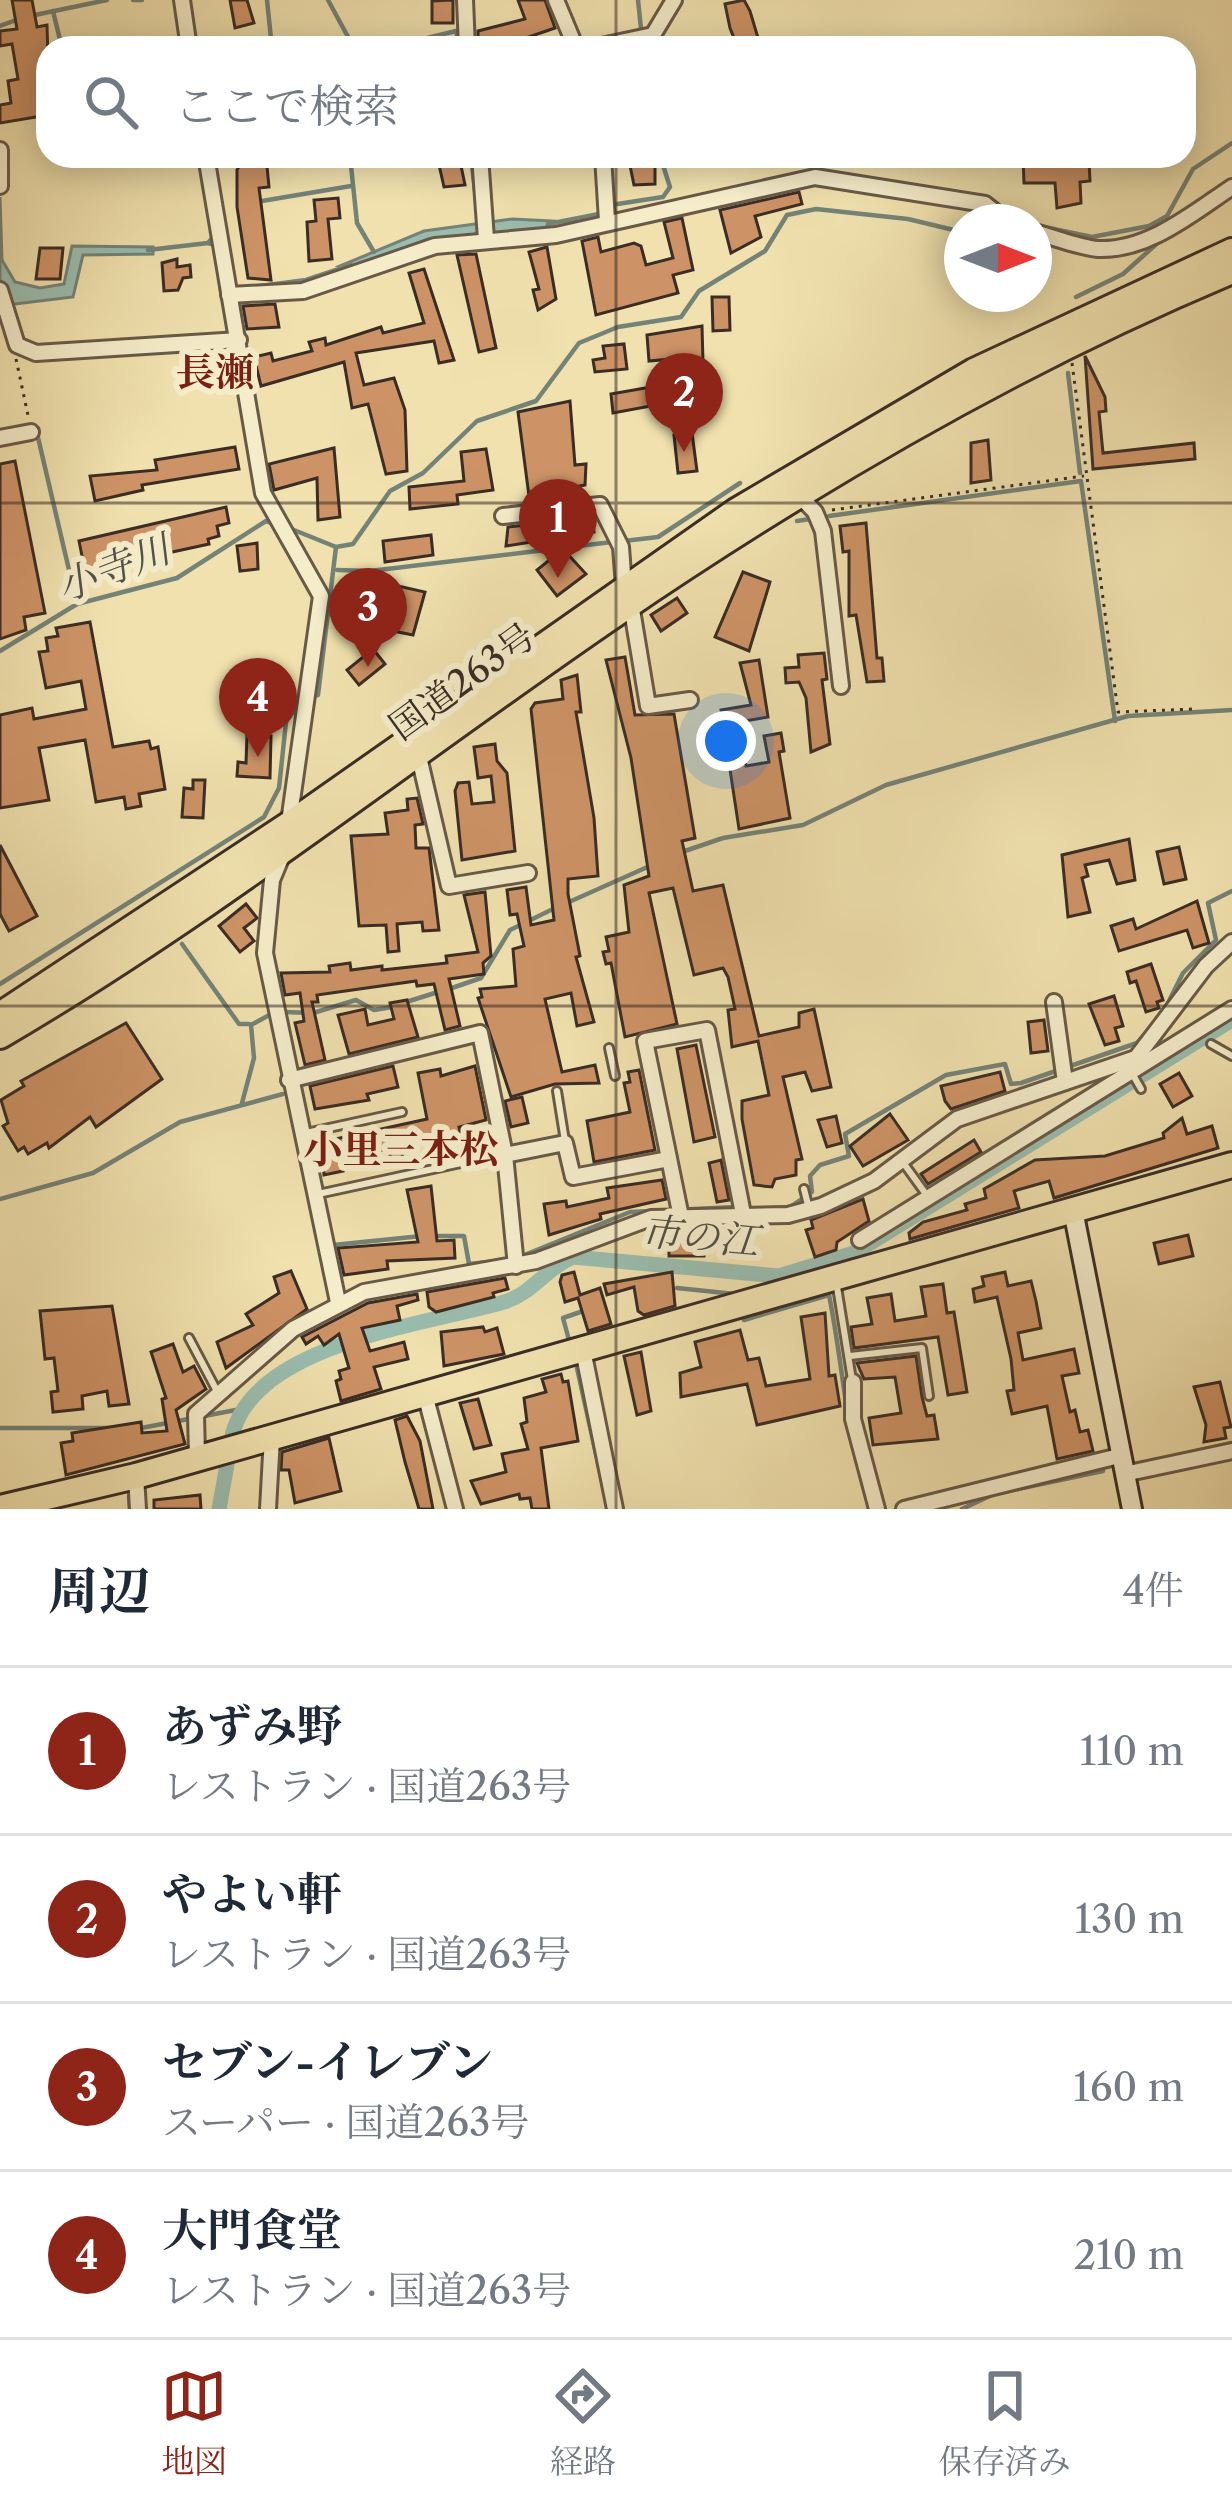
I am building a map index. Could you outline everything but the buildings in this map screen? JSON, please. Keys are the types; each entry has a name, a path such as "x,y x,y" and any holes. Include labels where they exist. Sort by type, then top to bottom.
{"highway":[{"name":"国道263号","path":"0,1036 282,854 418,757 736,511 974,371 1232,251"},
{"name":"国道263号","path":"0,1015 627,595 807,504 964,396 1232,271"},
{"path":"0,1508 136,1477 1232,1165"}],"street":[{"path":"182,0 187,36"},
{"path":"465,0 466,36"},
{"path":"556,0 571,36"},
{"path":"642,36 674,0"},
{"path":"0,150 0,186"},
{"path":"208,168 263,493 321,596 288,825 272,880 265,943 276,1019 338,1302"},
{"path":"481,168 486,239"},
{"path":"604,168 607,211"},
{"path":"228,289 304,291 416,251 486,239 556,235 607,211 740,197 815,177 985,204"},
{"path":"1052,236 1098,248 1131,244 1166,232 1232,187"},
{"path":"0,290 21,346 36,353 239,340"},
{"path":"0,438 30,427"},
{"path":"807,504 823,531 841,686"},
{"path":"503,516 600,505 621,548 648,706 690,700"},
{"path":"418,757 449,886 528,873"},
{"path":"197,1457 196,1419 218,1393 293,1329 338,1302 515,1260 651,1218 743,1207 809,1206 874,1181 956,1119 1064,1073 1128,1067 1158,1035 1206,966 1232,942"},
{"path":"1054,1002 1064,1073"},
{"path":"860,1240 1128,1067 1232,1009"},
{"path":"681,1217 645,1041 707,1030 743,1207"},
{"path":"289,1080 480,1034 505,1155 515,1260"},
{"path":"505,1155 565,1143 573,1177 669,1159"},
{"path":"1073,1210 1132,1509"},
{"path":"584,1350 616,1509"},
{"path":"853,1382 854,1419 877,1509"},
{"path":"424,1394 455,1509"},
{"path":"268,1509 272,1437"},
{"path":"904,1509 1122,1465 1232,1450"},
{"path":"136,1477 138,1509"}],"lane":[{"path":"1211,1044 1232,1056"},
{"path":"609,1048 615,1076"},
{"path":"1128,1067 1141,1089"},
{"path":"557,1091 565,1143"},
{"path":"301,1134 402,1112"},
{"path":"902,1162 929,1198"},
{"path":"315,1195 461,1163"},
{"path":"804,1189 809,1206"},
{"path":"834,1278 853,1382"},
{"path":"188,1338 218,1393"},
{"path":"850,1356 922,1348 929,1396"}],"path":[{"path":"1071,343 1118,712 1194,709"},
{"path":"21,346 16,358 30,427"},
{"path":"807,504 1086,476"}],"shaded area":[{"path":"0,197 2,260 15,282 40,288 64,284 72,246 153,247 153,254 83,255 73,297 6,305 0,279"},
{"path":"512,219 553,221 545,228 428,239 352,268 340,266 424,231"}],"waterway":[{"path":"30,16 107,0"},
{"path":"133,0 142,0"},
{"path":"267,0 271,36"},
{"path":"328,0 348,36"},
{"path":"638,0 642,36"},
{"path":"53,11 59,36"},
{"path":"0,26 19,19"},
{"path":"435,36 456,31 457,36"},
{"name":"小寺川","path":"1196,167 1232,143"},
{"path":"351,168 357,223 374,252"},
{"path":"472,168 476,199"},
{"path":"611,205 663,197 670,187 664,168"},
{"name":"小寺川","path":"1052,229 1092,237 1149,226 1167,216 1194,168"},
{"path":"256,202 351,186"},
{"path":"548,224 599,214 600,206"},
{"name":"小寺川","path":"289,528 336,547 353,544 390,491 423,473 477,421 536,401 579,343 618,327 681,317 699,291 765,251 787,215 816,209 944,228"},
{"path":"209,211 213,237 208,243 215,245 221,291 306,280 351,265"},
{"path":"1172,234 1208,211"},
{"path":"1076,297 1123,274 1162,239"},
{"path":"148,250 208,243"},
{"path":"1068,373 1080,473"},
{"path":"36,429 77,604"},
{"path":"829,516 1081,481 1115,721"},
{"path":"624,541 658,537 740,483"},
{"path":"797,521 810,519"},
{"name":"小寺川","path":"0,651 77,604 177,578 266,521 272,523"},
{"path":"337,570 370,571 612,542"},
{"path":"311,697 318,695 336,547"},
{"path":"0,984 264,817 279,788 286,722 301,701"},
{"path":"679,853 723,838 803,825 886,785 1128,716 1232,710"},
{"path":"569,902 652,865"},
{"path":"1163,1013 1183,973 1216,940 1208,903 1232,891"},
{"path":"449,989 481,978 510,930 553,909"},
{"path":"182,944 239,1024 249,1024"},
{"path":"403,1003 438,992"},
{"path":"284,1012 313,1013 356,1000 374,1010 392,1007"},
{"path":"242,1103 254,1058 251,1025 273,1013"},
{"name":"市の江","path":"231,1441 244,1408 269,1382 304,1360 387,1331 504,1302 573,1257 779,1276 854,1253 1232,1020"},
{"path":"754,1209 790,1207 812,1192 810,1176 820,1165 849,1156 845,1134 946,1075 1005,1064 1011,1084 1021,1083 1137,1043 1152,1026"},
{"path":"0,1199 93,1173 180,1122 283,1094"},
{"path":"517,1258 630,1212 737,1207"},
{"path":"333,1245 422,1236"},
{"path":"433,1236 464,1236 469,1264 506,1260"},
{"path":"677,1288 735,1294"},
{"path":"744,1320 829,1295 863,1484"},
{"path":"569,1340 563,1318 586,1310"},
{"path":"577,1368 603,1486"},
{"path":"136,1429 241,1409"},
{"path":"0,1428 112,1428"},
{"path":"1144,1463 1232,1443"},
{"name":"市の江","path":"219,1509 227,1465"},
{"path":"962,1509 994,1494 1103,1471"},
{"path":"129,1497 130,1509"}],"place":[{"name":"やよい軒","path":"684,452"},
{"name":"あずみ野","path":"558,578"},
{"name":"セブン-イレブン","path":"368,667"},
{"name":"大門食堂","path":"258,757"}],"district":[{"name":"長瀬","path":"215,372"},
{"name":"小里三本松","path":"401,1149"}]}
